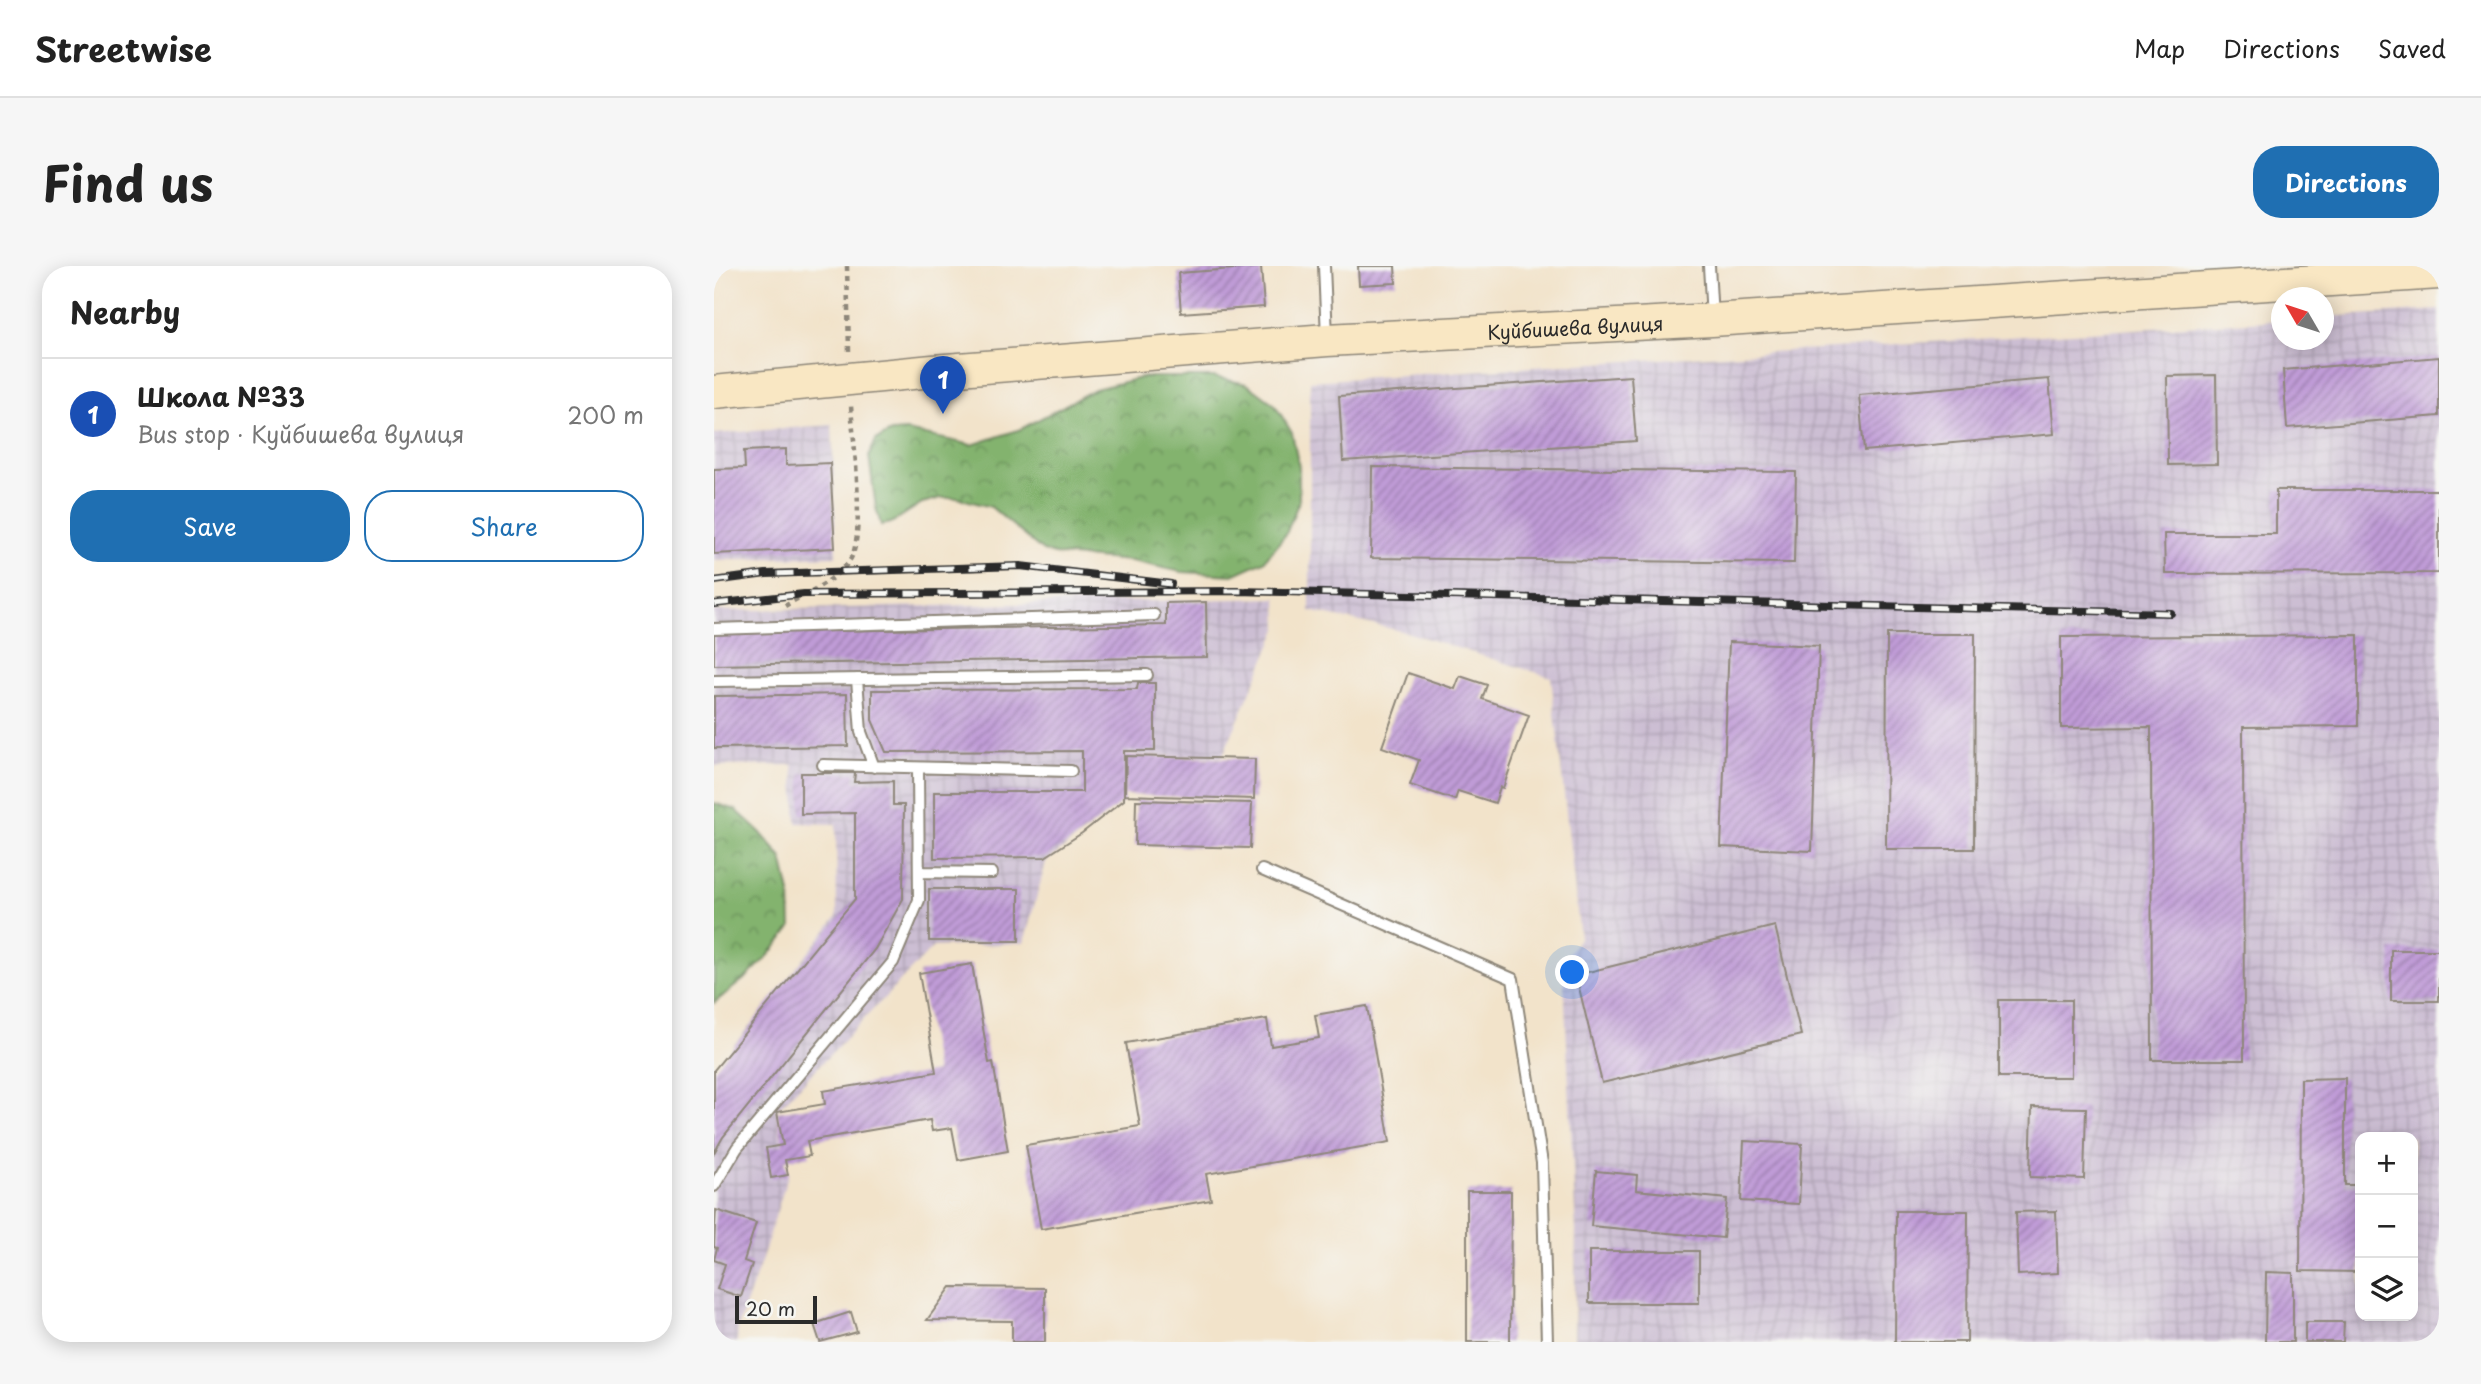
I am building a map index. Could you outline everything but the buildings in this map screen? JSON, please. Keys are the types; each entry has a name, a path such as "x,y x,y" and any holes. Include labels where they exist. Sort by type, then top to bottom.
{"main road":[{"name":"Куйбишева вулиця","path":"714,392 1327,340 1712,320 2439,273"}],"lane":[{"path":"1324,266 1327,340"},
{"path":"1709,266 1712,320"},
{"path":"714,629 1154,615"},
{"path":"714,681 1147,675"},
{"path":"857,679 861,732 874,766"},
{"path":"823,765 1071,771"},
{"path":"714,1186 737,1148 893,962 919,900 918,768"},
{"path":"1262,870 1513,979 1542,1163 1547,1342"},
{"path":"919,872 992,873"}],"path":[{"path":"753,628 838,574 852,559 855,548 858,509 850,379 847,266"}],"shaded area":[{"path":"2439,310 2439,1342 1574,1342 1576,1230 1563,961 1580,937 1551,677 1406,632 1310,611 1310,381 2271,321 2271,350 2334,350 2334,316"},
{"path":"832,425 836,556 714,560 714,434"},
{"path":"1277,598 1278,629 1222,757 1126,755 1124,801 1046,862 1024,943 933,947 776,1111 788,1175 738,1327 737,1342 714,1342 714,1070 837,917 836,824 797,823 793,765 714,766 714,611"}],"green space":[{"path":"1144,377 1213,377 1247,384 1274,404 1292,433 1299,467 1299,501 1286,534 1264,561 1233,575 1182,572 1131,561 1059,555 1043,551 991,507 958,498 941,498 922,503 891,523 881,525 869,456 876,440 891,432 907,431 972,445 1021,429 1095,389"},
{"path":"714,803 736,810 760,832 782,858 790,893 791,928 748,976 714,1003"}],"railway":[{"path":"714,581 766,574 1020,566 1171,584"},
{"path":"714,604 804,594 1237,591 2171,613"}],"place":[{"name":"Школа №33","path":"943,414"}]}
